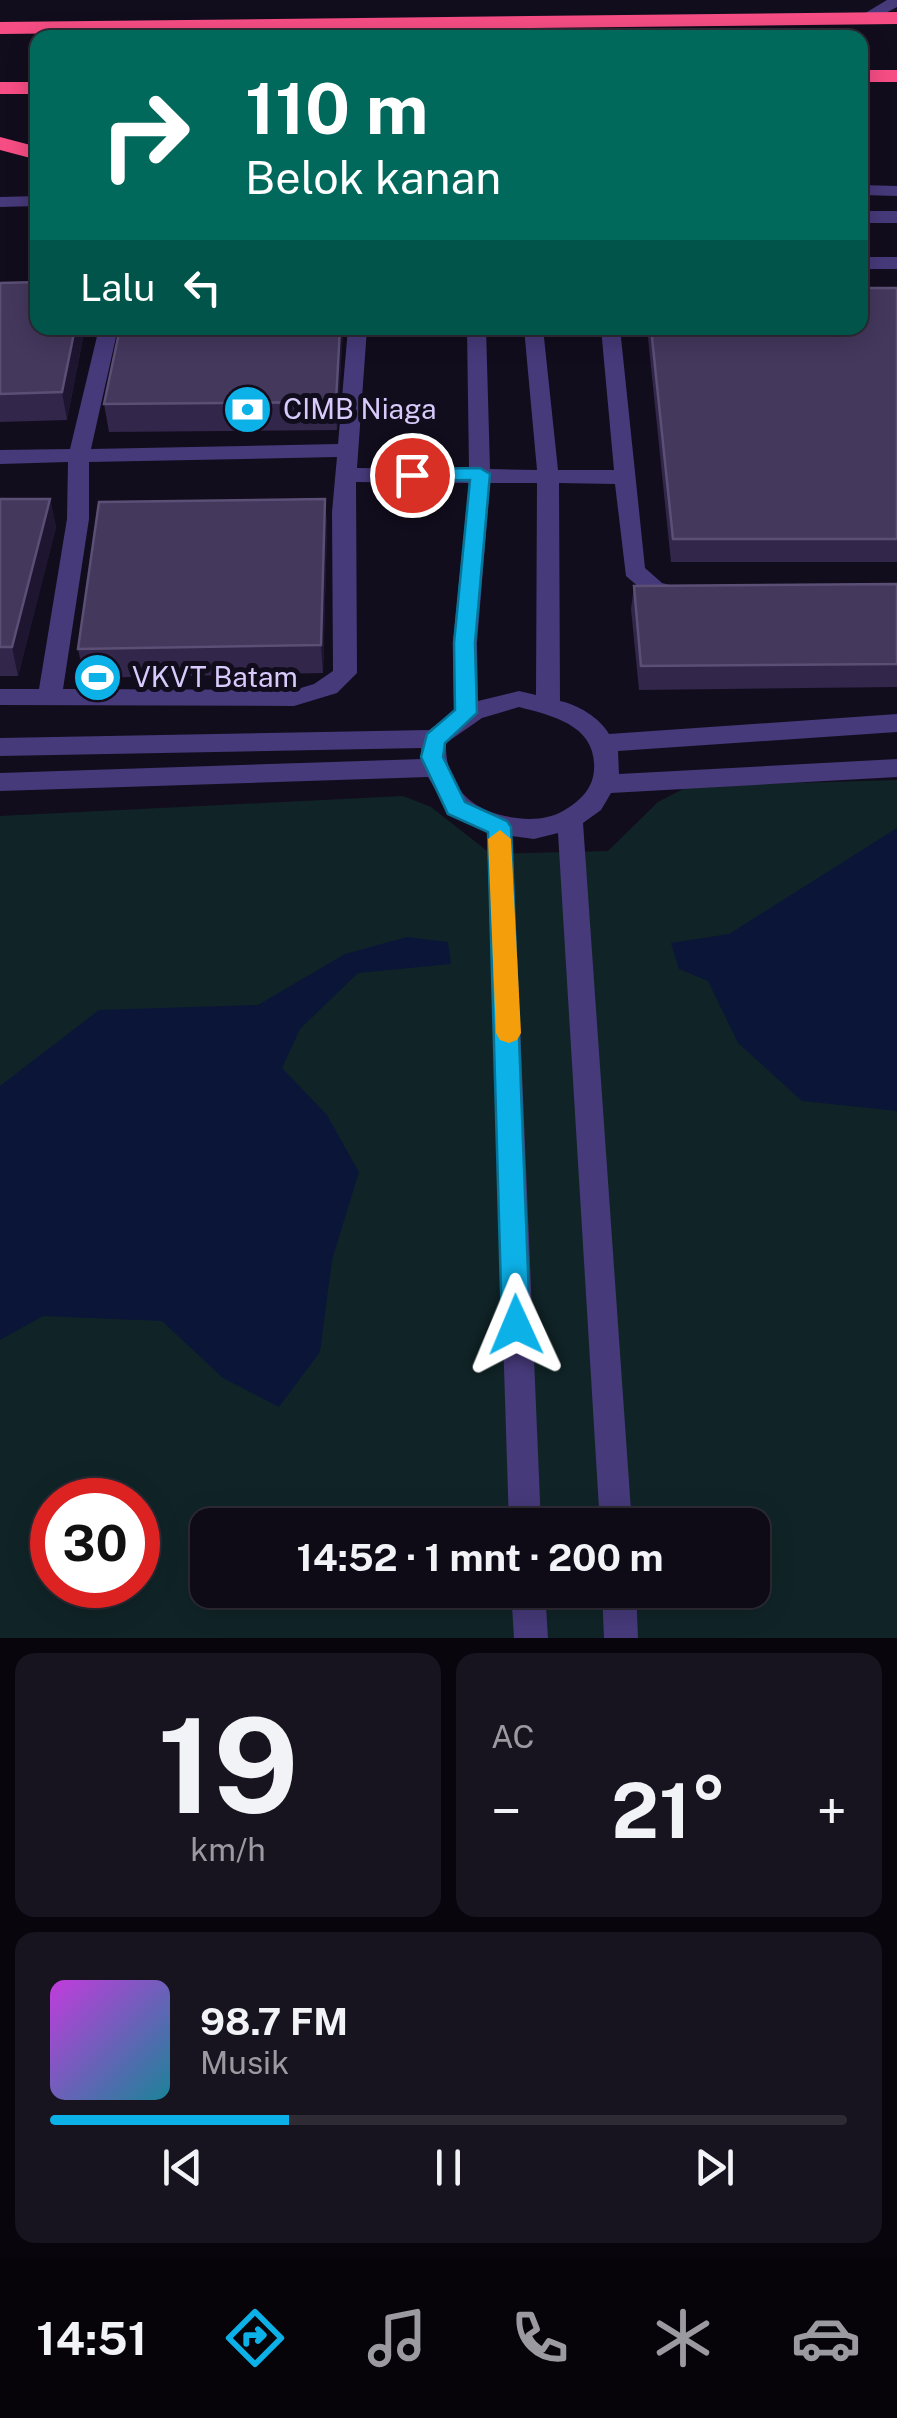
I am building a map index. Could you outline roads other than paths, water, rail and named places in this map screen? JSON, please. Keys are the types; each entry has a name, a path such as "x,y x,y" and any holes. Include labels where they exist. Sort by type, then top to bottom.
{"highway":[{"path":"0,28 897,18"},
{"path":"868,76 897,76"},
{"path":"0,88 30,88"},
{"path":"0,143 30,152"}],"street":[{"path":"865,18 897,1"},
{"path":"868,190 897,191"},
{"path":"0,202 30,202"},
{"path":"868,218 897,217"},
{"path":"868,264 897,263"},
{"path":"50,696 77,519 79,455 106,335"},
{"path":"0,697 294,698 322,693 345,673 333,512 345,475 357,335"},
{"path":"466,713 465,643 480,474 476,335"},
{"path":"535,335 548,475 548,702"},
{"path":"612,335 634,571 642,581 668,594 711,595"},
{"path":"0,457 348,450"},
{"path":"345,475 626,477"},
{"path":"0,747 434,739 466,713 491,703 519,699 548,702 572,711 591,725 605,743 610,762 606,784 592,804 570,819 536,828 499,827 456,808 434,768 434,739"},
{"path":"605,743 897,723"},
{"path":"0,782 434,768"},
{"path":"606,784 897,768"},
{"path":"570,819 615,1508"},
{"path":"499,827 524,1508"},
{"path":"529,1608 530,1638"},
{"path":"620,1608 621,1638"}],"water":[{"path":"897,828 897,1111 802,1101 738,1043 708,981 679,969 671,943 729,934"},
{"path":"407,937 448,942 451,964 358,973 300,1029 282,1068 327,1115 359,1172 332,1260 320,1352 279,1407 223,1378 162,1321 43,1316 0,1340 0,1086 99,1010 258,1005 345,954"}],"place":[{"name":"CIMB Niaga","path":"248,409"},
{"name":"VKVT Batam","path":"97,677"}]}
